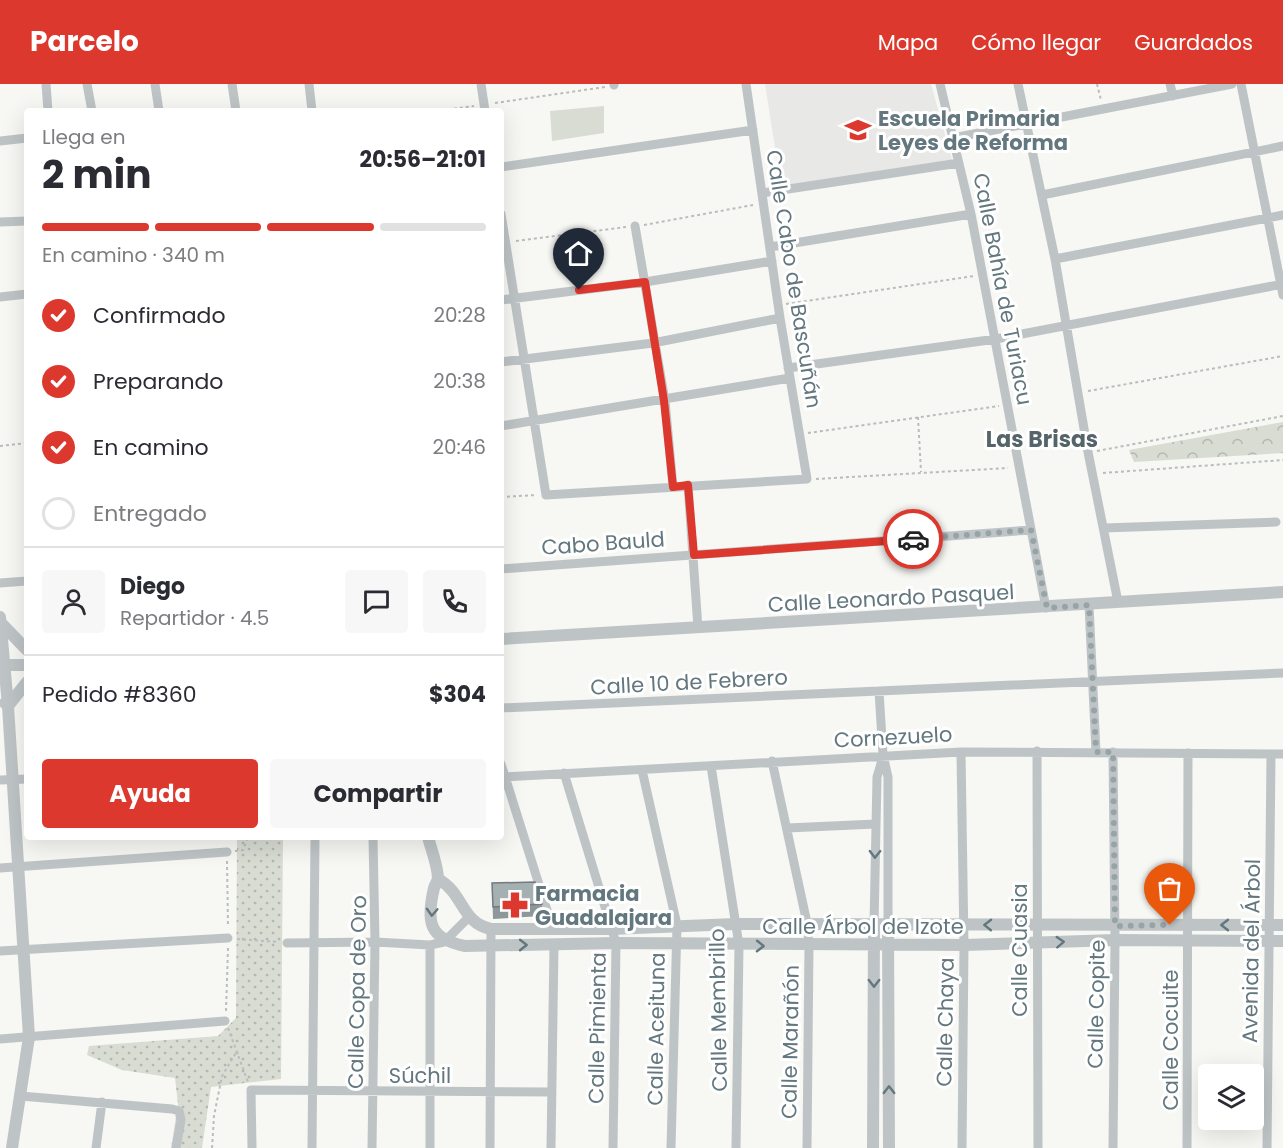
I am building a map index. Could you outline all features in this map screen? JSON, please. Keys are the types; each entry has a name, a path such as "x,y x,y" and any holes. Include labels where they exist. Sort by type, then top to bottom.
{"street":[{"path":"46,84 48,108"},
{"path":"87,84 91,108"},
{"path":"155,84 159,108"},
{"path":"232,84 236,108"},
{"path":"309,84 312,108"},
{"path":"481,84 484,108"},
{"name":"Calle Cabo de Bascuñán","path":"746,84 780,318 807,479"},
{"name":"Calle Bahía de Turiacu","path":"940,84 971,214 1047,608"},
{"path":"1018,84 1055,259 1077,393 1118,602"},
{"path":"1170,84 1173,96"},
{"path":"953,138 1232,84"},
{"path":"1241,84 1283,295"},
{"path":"504,168 753,130"},
{"path":"0,141 24,138"},
{"path":"1042,195 1283,146"},
{"path":"762,193 959,163"},
{"path":"770,247 971,214"},
{"path":"1055,259 1283,215"},
{"path":"0,222 24,221"},
{"path":"635,226 664,401 673,487"},
{"path":"504,233 546,495 807,479"},
{"path":"504,300 645,282 772,261"},
{"path":"504,426 664,401 789,373 996,339 1282,284"},
{"path":"0,297 24,294"},
{"path":"504,362 653,343 780,318"},
{"path":"688,485 698,628"},
{"path":"1104,528 1276,522"},
{"name":"Cabo Bauld","path":"504,569 1031,530"},
{"path":"0,583 24,581"},
{"name":"Calle Leonardo Pasquel","path":"504,639 1047,608 1283,592"},
{"path":"1089,605 1095,682 1096,752"},
{"path":"0,617 6,779 17,867 29,1037 12,1148"},
{"path":"0,621 24,647"},
{"path":"1,665 24,665"},
{"name":"Calle 10 de Febrero","path":"504,708 1283,672"},
{"path":"4,703 24,685"},
{"path":"879,691 883,755 888,777 889,1148"},
{"name":"Calle Cuasia","path":"1037,751 1038,1148"},
{"name":"Cornezuelo","path":"505,777 961,752 1283,754"},
{"name":"Calle Chaya","path":"961,752 964,945 962,1148"},
{"name":"Calle Copite","path":"1113,752 1115,926 1113,1148"},
{"name":"Calle Cocuite","path":"1187,1148 1188,753"},
{"name":"Avenida del Árbol","path":"1267,1148 1271,754"},
{"path":"873,1148 877,777 883,755"},
{"name":"Calle Marañón","path":"772,761 807,923 809,946 807,1148"},
{"name":"Calle Membrillo","path":"711,766 739,945 736,1148"},
{"name":"Calle Aceituna","path":"642,770 676,925 671,1148"},
{"name":"Calle Pimienta","path":"564,773 616,943 614,1148"},
{"path":"504,774 553,929"},
{"path":"6,779 24,779"},
{"path":"787,828 876,824"},
{"path":"312,1148 315,840"},
{"name":"Calle Copa de Oro","path":"372,1148 375,942 373,840"},
{"path":"429,840 438,879 430,917 437,936 444,942"},
{"path":"0,868 227,852"},
{"path":"287,943 375,942 430,945 444,942 468,918 461,901 447,884 438,879"},
{"name":"Calle Árbol de Izote","path":"468,918 478,927 491,929 611,929 676,925 807,923 1037,926 1283,925"},
{"path":"490,1148 491,929"},
{"path":"0,951 228,938"},
{"name":"Calle Árbol de Izote","path":"444,942 465,946 616,943 809,946 964,945 1188,939 1283,940"},
{"path":"430,945 430,1148"},
{"path":"551,1148 554,945"},
{"path":"0,1039 225,1021"},
{"path":"251,1090 252,1148"},
{"name":"Súchil","path":"251,1090 374,1093 552,1092"},
{"path":"21,1096 179,1111 181,1120 176,1148"},
{"path":"96,1148 102,1102"}],"path":[{"path":"1097,84 1103,109"},
{"path":"484,108 614,85"},
{"path":"778,305 982,275"},
{"path":"1077,393 1283,356"},
{"path":"799,434 1008,405"},
{"path":"1088,452 1283,416"},
{"path":"918,417 921,472"},
{"path":"0,446 24,444"},
{"path":"1092,473 1283,460"},
{"path":"807,479 1019,468"},
{"path":"504,497 546,495"},
{"path":"247,840 243,850 227,852 228,938 225,1021 251,1090"},
{"path":"228,938 287,943"},
{"path":"212,1148 214,1116 222,1076 237,1052"}],"shaded area":[{"name":"Escuela Primaria Leyes de Reforma","path":"765,84 931,84 952,160 781,186"}],"green space":[{"path":"604,106 604,133 552,141 550,111"},
{"path":"1283,422 1283,453 1134,462 1129,450"},
{"path":"237,840 283,840 281,1079 211,1087 202,1148 171,1148 178,1104 175,1078 122,1070 87,1055 89,1046 218,1036 236,1018"}],"building":[{"path":"535,882 542,904 493,907 492,883"}],"way so far":[{"path":"913,539 1031,530 1047,608 1089,605 1095,682 1096,752 1113,752 1115,926 1170,925"}],"place":[{"name":"Escuela Primaria Leyes de Reforma","path":"858,130"},
{"name":"Farmacia Guadalajara","path":"515,905"}],"district":[{"name":"Las Brisas","path":"1042,439"}],"route":[{"path":"579,290 645,282 664,401 673,487 688,485 694,555 913,539"}]}
